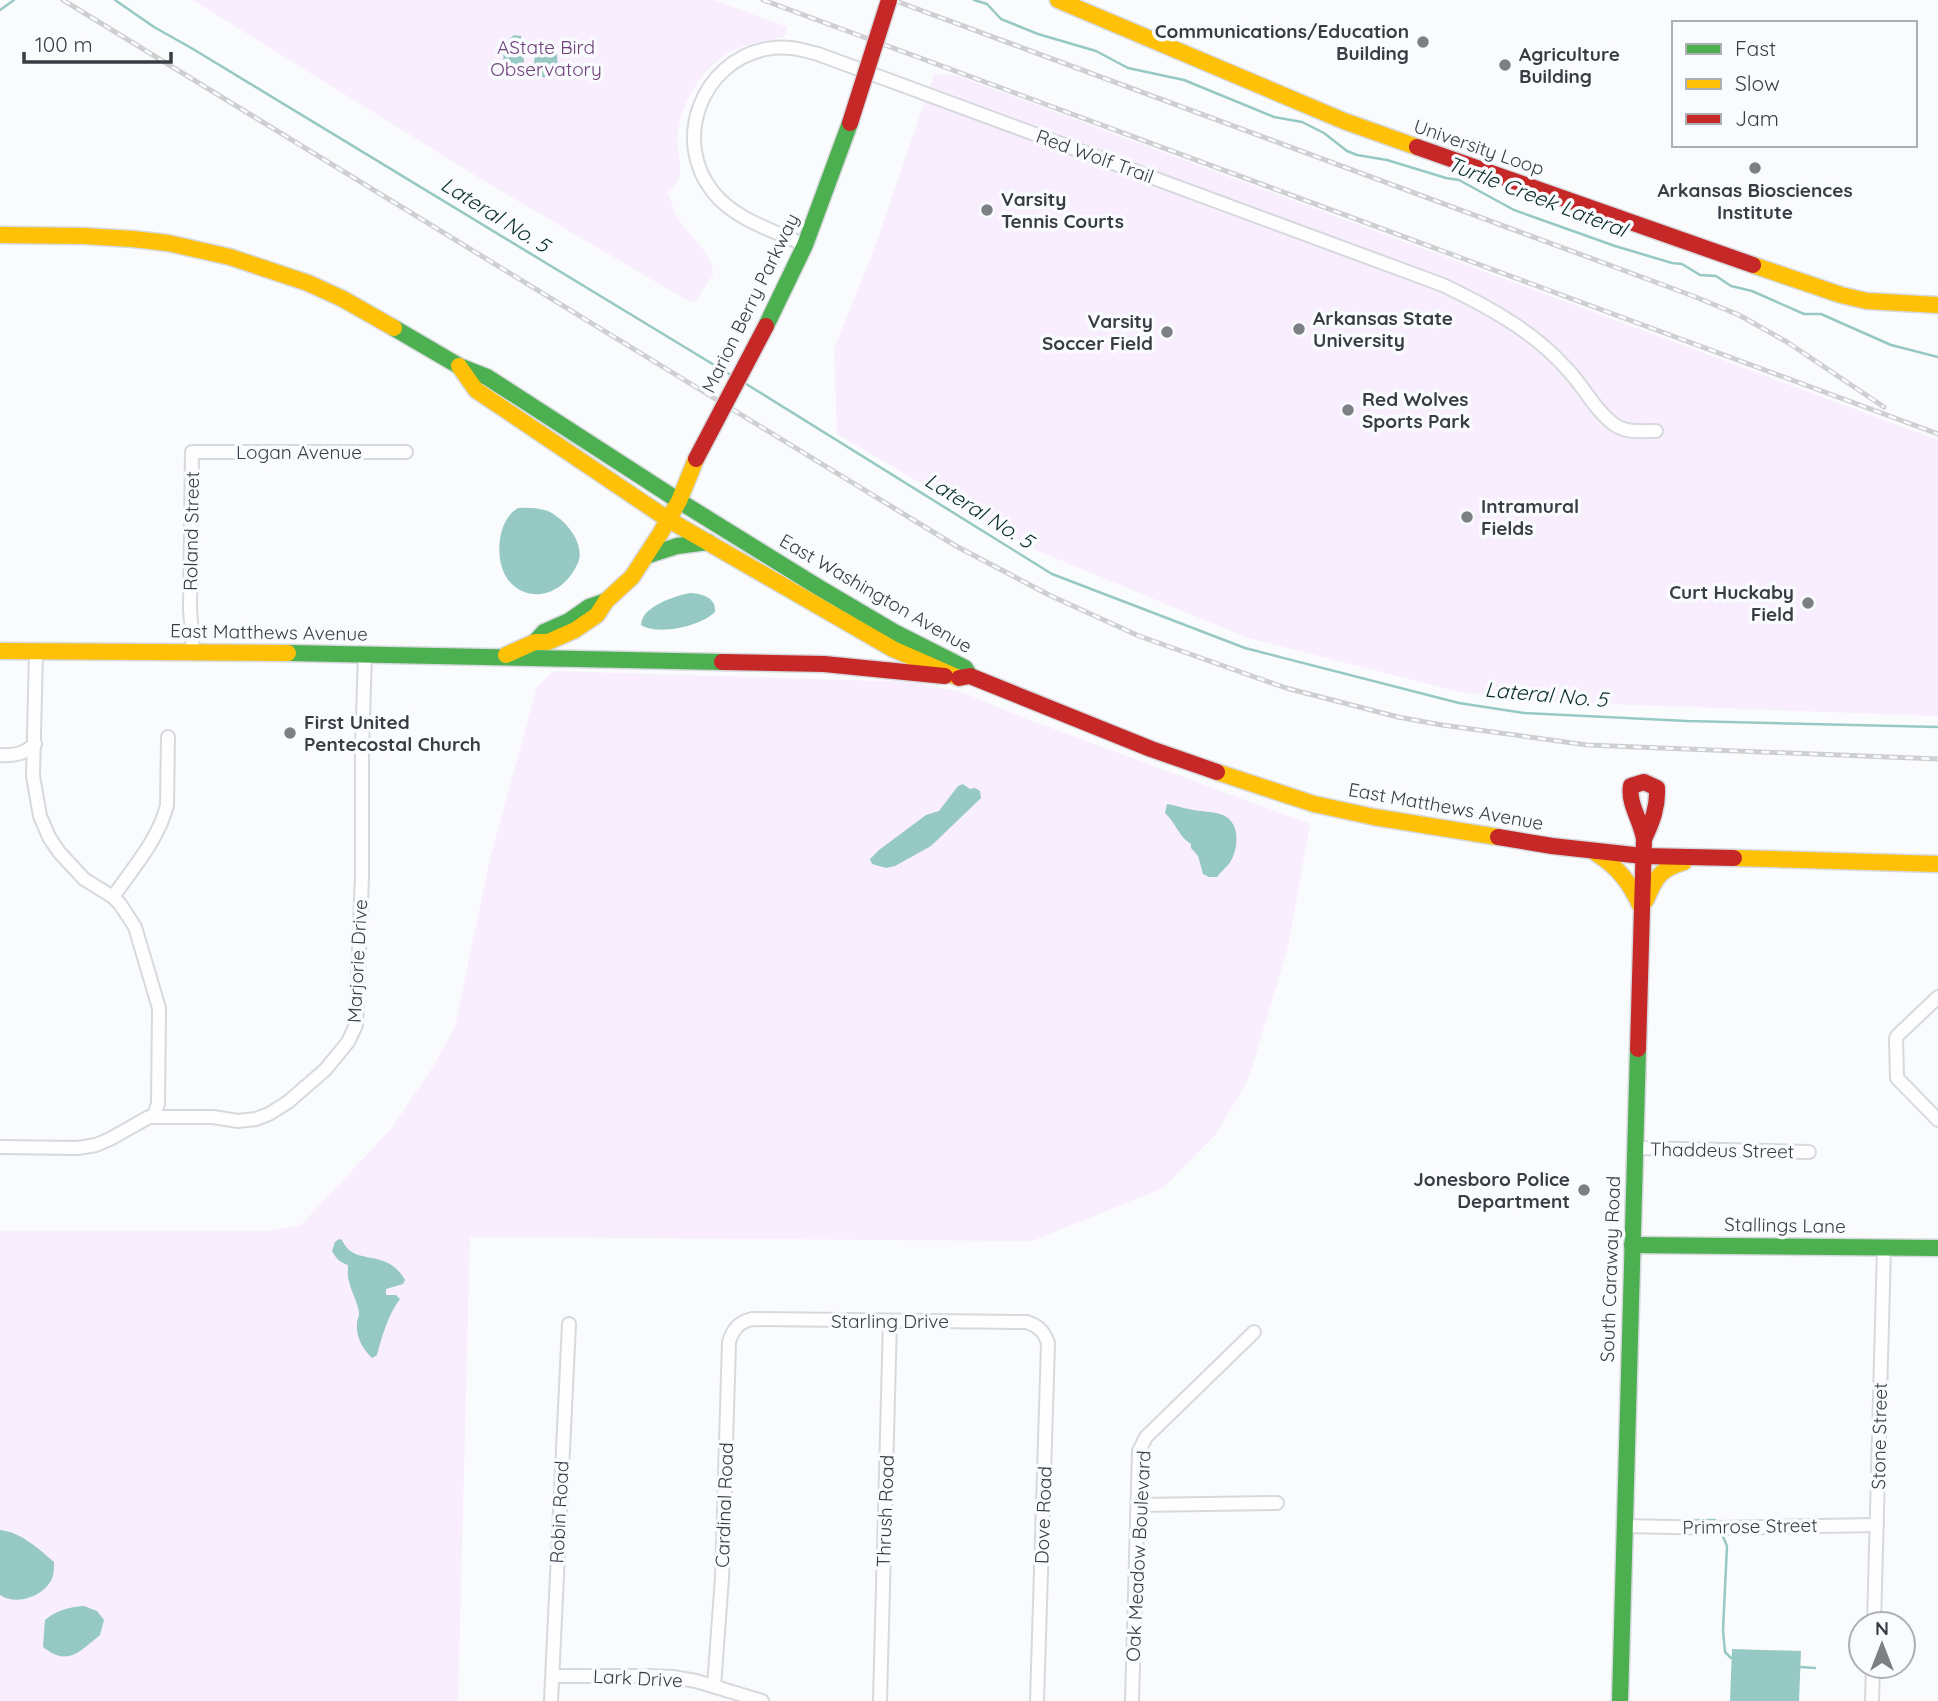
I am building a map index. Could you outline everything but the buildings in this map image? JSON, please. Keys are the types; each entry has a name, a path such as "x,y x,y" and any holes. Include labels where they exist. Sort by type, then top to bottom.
{"street":[{"name":"Marion Berry Parkway","path":"679,501 696,459 805,245 850,122 889,0"},
{"name":"University Loop","path":"1058,0 1344,121 1725,256 1841,295 1867,301 1938,305"},
{"name":"Red Wolf Trail","path":"805,245 738,214 724,204 705,181 695,152 693,136 696,113 709,86 737,60 766,49 790,48 818,54 1443,285 1471,298 1529,335 1566,368 1601,413 1616,426 1625,430 1656,431"},
{"name":"East Washington Avenue","path":"0,235 84,236 168,243 230,257 308,282 343,299 459,366 487,377 679,501 894,632 965,668 965,677 892,649 668,520 476,390 459,366"},
{"name":"Logan Avenue","path":"192,452 406,452"},
{"name":"Roland Street","path":"192,452 190,609 193,652"},
{"name":"East Matthews Avenue","path":"0,651 365,654 499,658 535,642 548,642 575,630 597,615 606,601 632,577 679,501"},
{"path":"646,556 688,543 708,542"},
{"path":"0,1147 78,1148 96,1145 153,1117 158,1104 159,1009 135,927 113,897 84,878 59,852 40,816 34,789 36,651"},
{"name":"Marjorie Drive","path":"153,1117 213,1117 238,1121 270,1114 307,1087 336,1058 352,1036 356,1025 362,877 365,654"},
{"path":"499,658 824,664 965,677"},
{"name":"East Matthews Avenue","path":"965,677 1251,785 1314,804 1374,817 1588,851 1643,856 1938,864"},
{"path":"113,897 156,833 164,815 167,805 168,737"},
{"path":"0,755 18,755 34,744"},
{"name":"South Caraway Road","path":"1620,1701 1644,839"},
{"path":"1588,851 1603,857 1620,870 1642,909"},
{"path":"1642,909 1656,876 1669,866 1704,858"},
{"path":"1938,997 1896,1039 1897,1078 1938,1120"},
{"name":"Thaddeus Street","path":"1635,1148 1810,1152"},
{"name":"Stallings Lane","path":"1632,1245 1938,1248"},
{"name":"Stone Street","path":"1874,1610 1884,1247"},
{"name":"Starling Drive","path":"737,1326 752,1319 1027,1322 1041,1330"},
{"name":"Thrush Road","path":"880,1701 890,1321"},
{"name":"Robin Road","path":"551,1701 569,1324"},
{"name":"Cardinal Road","path":"714,1686 722,1578 729,1342 732,1331 737,1326"},
{"name":"Dove Road","path":"1037,1701 1048,1343 1041,1330"},
{"name":"Oak Meadow Boulevard","path":"1132,1701 1139,1451 1146,1437 1254,1332"},
{"path":"1138,1505 1277,1503"},
{"name":"Primrose Street","path":"1624,1526 1718,1528 1877,1525"},
{"name":"Lark Drive","path":"553,1676 673,1677 762,1701"},
{"path":"1872,1701 1873,1680"}],"green space":[{"name":"AState Bird Observatory","path":"193,0 714,0 787,27 784,37 741,47 718,61 701,78 683,110 678,133 680,173 674,187 667,192 680,221 704,250 712,266 713,275 696,300 690,302 486,182"},
{"name":"Red Wolves Sports Park","path":"934,74 958,76 1938,440 1938,716 1521,701 1456,691 1248,638 1031,548 837,434 834,349 873,253"},
{"path":"554,671 911,682 961,692 1310,824 1288,947 1248,1080 1216,1134 1163,1188 1032,1241 470,1237 458,1701 0,1701 0,1231 270,1231 301,1225 391,1129 433,1067 455,1027 490,859 537,687"}],"water":[{"path":"514,35 521,36 524,62 517,68 504,64 503,60 506,45"},
{"path":"540,47 553,47 557,50 557,69 551,78 541,77 536,70 534,59"},
{"path":"518,508 550,512 563,521 574,535 579,550 577,565 554,590 540,594 526,593 515,587 505,575 500,559 500,539 508,517"},
{"path":"690,593 703,595 711,600 715,612 700,621 679,628 658,630 641,625 642,619 652,608"},
{"path":"963,784 980,791 981,798 931,846 895,866 886,868 872,864 870,859 879,850 926,815 939,811 958,786"},
{"path":"1167,804 1220,814 1233,824 1237,837 1235,852 1229,864 1217,877 1203,874 1191,844 1165,813"},
{"path":"339,1239 354,1253 389,1263 405,1280 403,1284 386,1289 386,1295 396,1295 400,1299 383,1333 377,1355 372,1358 359,1339 359,1313 348,1279 348,1265 339,1260 332,1251"},
{"path":"0,1530 22,1538 54,1562 51,1580 44,1590 19,1600 0,1595"},
{"path":"84,1606 97,1611 104,1620 100,1635 73,1655 60,1656 43,1647 45,1620 63,1610"},
{"path":"1732,1649 1801,1651 1799,1701 1730,1701"}],"waterway":[{"path":"0,10 14,0"},
{"name":"Lateral No. 5","path":"115,0 154,27 734,377"},
{"name":"Turtle Creek Lateral","path":"974,0 987,4 1001,19 1038,34 1096,51 1128,68 1184,80 1274,117 1302,122 1357,155 1387,160 1459,180 1514,210 1615,246 1682,264 1700,275 1716,276 1731,286 1752,291 1804,314 1821,314 1891,345 1938,357"},
{"name":"Lateral No. 5","path":"743,382 1052,574 1245,648 1459,703 1524,713 1687,721 1938,727"},
{"path":"1684,1520 1718,1522"},
{"path":"1722,1534 1727,1546 1723,1630 1725,1652 1731,1658"},
{"path":"1800,1667 1815,1668"}],"railway":[{"path":"63,0 956,546 1049,595 1139,636 1286,688 1398,717 1442,725 1587,745 1938,759"},
{"path":"763,0 1938,434"},
{"path":"893,0 1693,296 1739,315 1787,342 1884,407"}],"traffic: fast":[{"path":"766,326 805,245 850,123"},
{"path":"394,328 459,366 487,377 679,501 894,632 965,668 970,676"},
{"path":"646,556 677,546 708,542"},
{"path":"535,642 544,632 569,621 589,607 606,601"},
{"path":"288,653 722,662"},
{"path":"1620,1701 1638,1049"},
{"path":"1632,1245 1938,1248"}],"traffic: slow":[{"path":"1058,0 1344,121 1417,147"},
{"path":"0,235 133,239 168,243 230,257 308,283 394,328"},
{"path":"1753,265 1841,295 1867,301 1938,305"},
{"path":"459,366 476,390 669,520 893,649 959,678"},
{"path":"506,655 535,642 548,642 575,630 597,615 606,601 632,577 660,534 679,501 696,459"},
{"path":"0,651 288,653"},
{"path":"1217,772 1314,804 1374,817 1498,837"},
{"path":"1597,854 1623,876 1640,905"},
{"path":"1734,858 1938,864"},
{"path":"1646,900 1659,875 1684,862"}],"traffic: jam":[{"path":"850,123 889,0"},
{"path":"1417,147 1753,265"},
{"path":"696,459 766,326"},
{"path":"722,662 824,664 945,676"},
{"path":"959,678 970,676 1151,749 1217,772"},
{"path":"1638,1049 1644,839 1633,806 1631,786 1644,782 1657,788 1654,814 1644,839"},
{"path":"1498,837 1643,856 1734,858"}],"place":[{"name":"Communications/Education Building","path":"1423,42"},
{"name":"Agriculture Building","path":"1505,65"},
{"name":"Arkansas Biosciences Institute","path":"1755,168"},
{"name":"Varsity Tennis Courts","path":"987,210"},
{"name":"Arkansas State University","path":"1299,329"},
{"name":"Varsity Soccer Field","path":"1167,332"},
{"name":"Red Wolves Sports Park","path":"1348,410"},
{"name":"Intramural Fields","path":"1467,517"},
{"name":"Curt Huckaby Field","path":"1808,603"},
{"name":"First United Pentecostal Church","path":"290,733"},
{"name":"Jonesboro Police Department","path":"1584,1190"}]}
